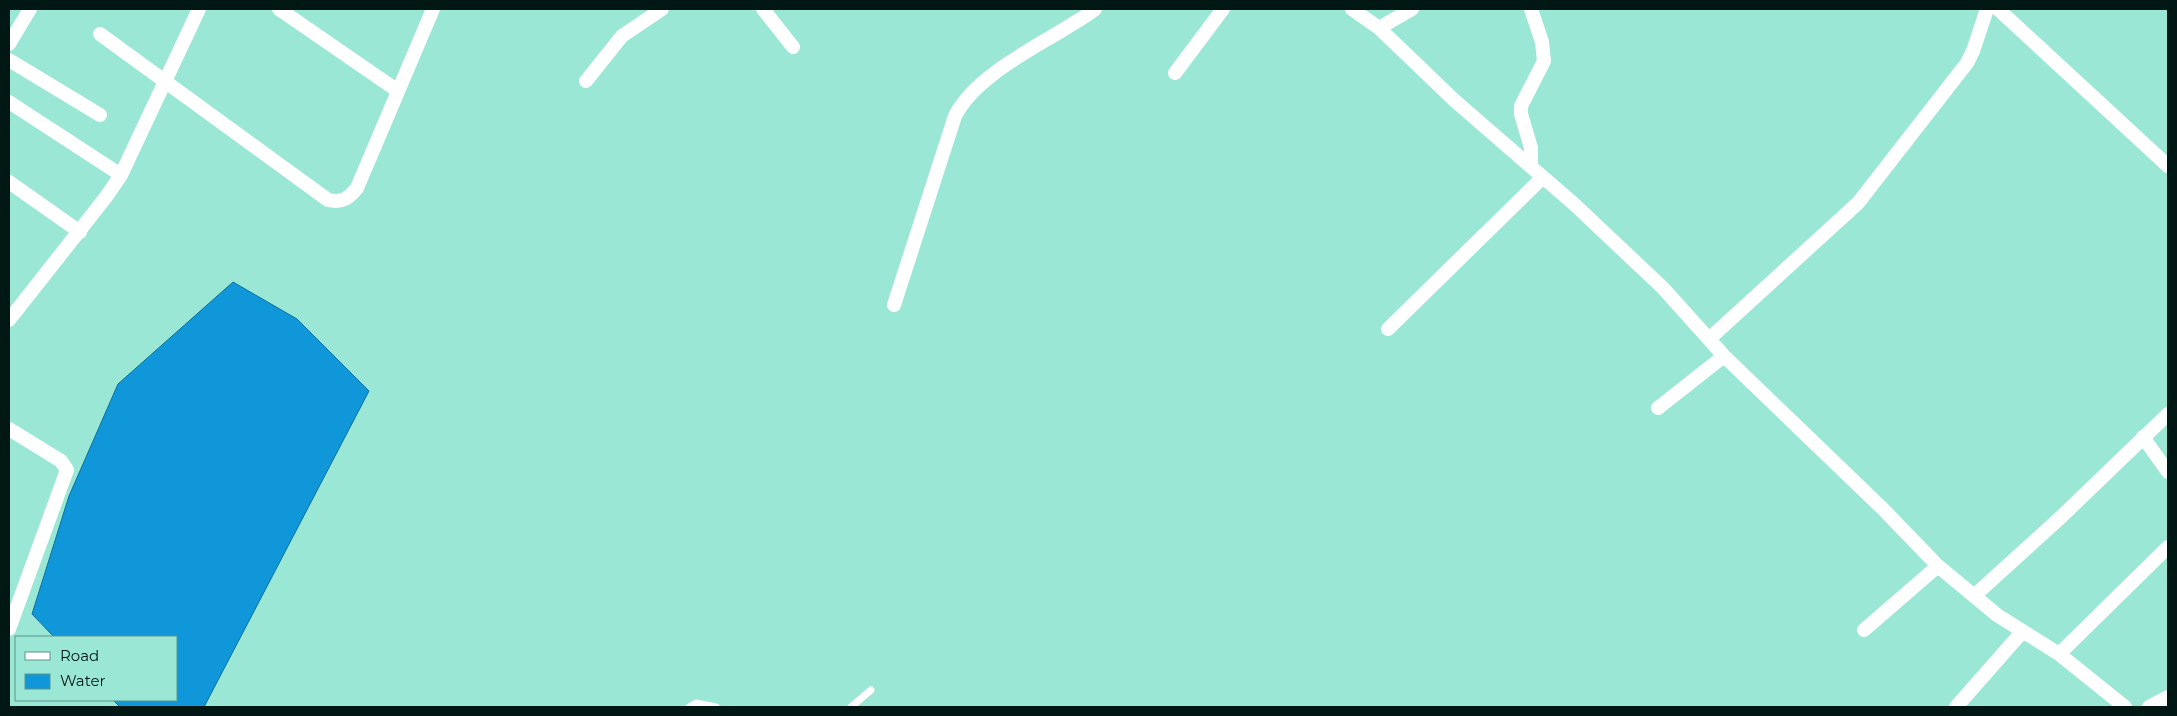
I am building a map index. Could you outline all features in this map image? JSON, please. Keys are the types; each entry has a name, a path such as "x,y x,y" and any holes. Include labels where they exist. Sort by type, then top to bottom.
{"street":[{"path":"9,44 30,9"},
{"path":"9,320 80,232 120,175 199,9"},
{"path":"279,9 398,91"},
{"path":"100,34 328,200 338,202 349,198 357,188 433,9"},
{"path":"586,81 622,36 662,9"},
{"path":"763,9 793,47"},
{"path":"894,305 955,116 962,102 1016,60 1095,9"},
{"path":"1175,73 1223,9"},
{"path":"1352,9 1379,28 1454,100 1531,167 1663,288 1724,356 1882,508 1938,566 1974,596 2059,654 2126,707"},
{"path":"1379,28 1412,9"},
{"path":"1531,9 1542,42 1544,61 1521,106 1520,114 1531,148 1531,167"},
{"path":"1709,339 1848,213 1868,191 1974,51 1987,9"},
{"path":"1998,9 2168,166"},
{"path":"9,60 100,115"},
{"path":"9,102 120,175"},
{"path":"1388,330 1542,178"},
{"path":"9,182 80,232"},
{"path":"1658,408 1724,356"},
{"path":"1974,596 2061,517 2168,414"},
{"path":"9,429 60,461 67,470 9,630"},
{"path":"2143,437 2168,472"},
{"path":"2059,654 2168,547"},
{"path":"1864,630 1938,566"},
{"path":"1956,707 2023,631"},
{"path":"2150,707 2168,697"}],"lane":[{"path":"851,707 871,690"},
{"path":"690,707 696,702 716,707"}],"water":[{"path":"233,282 297,319 369,391 204,707 120,707 114,701 178,701 178,636 53,636 32,614 69,496 118,384"}]}
